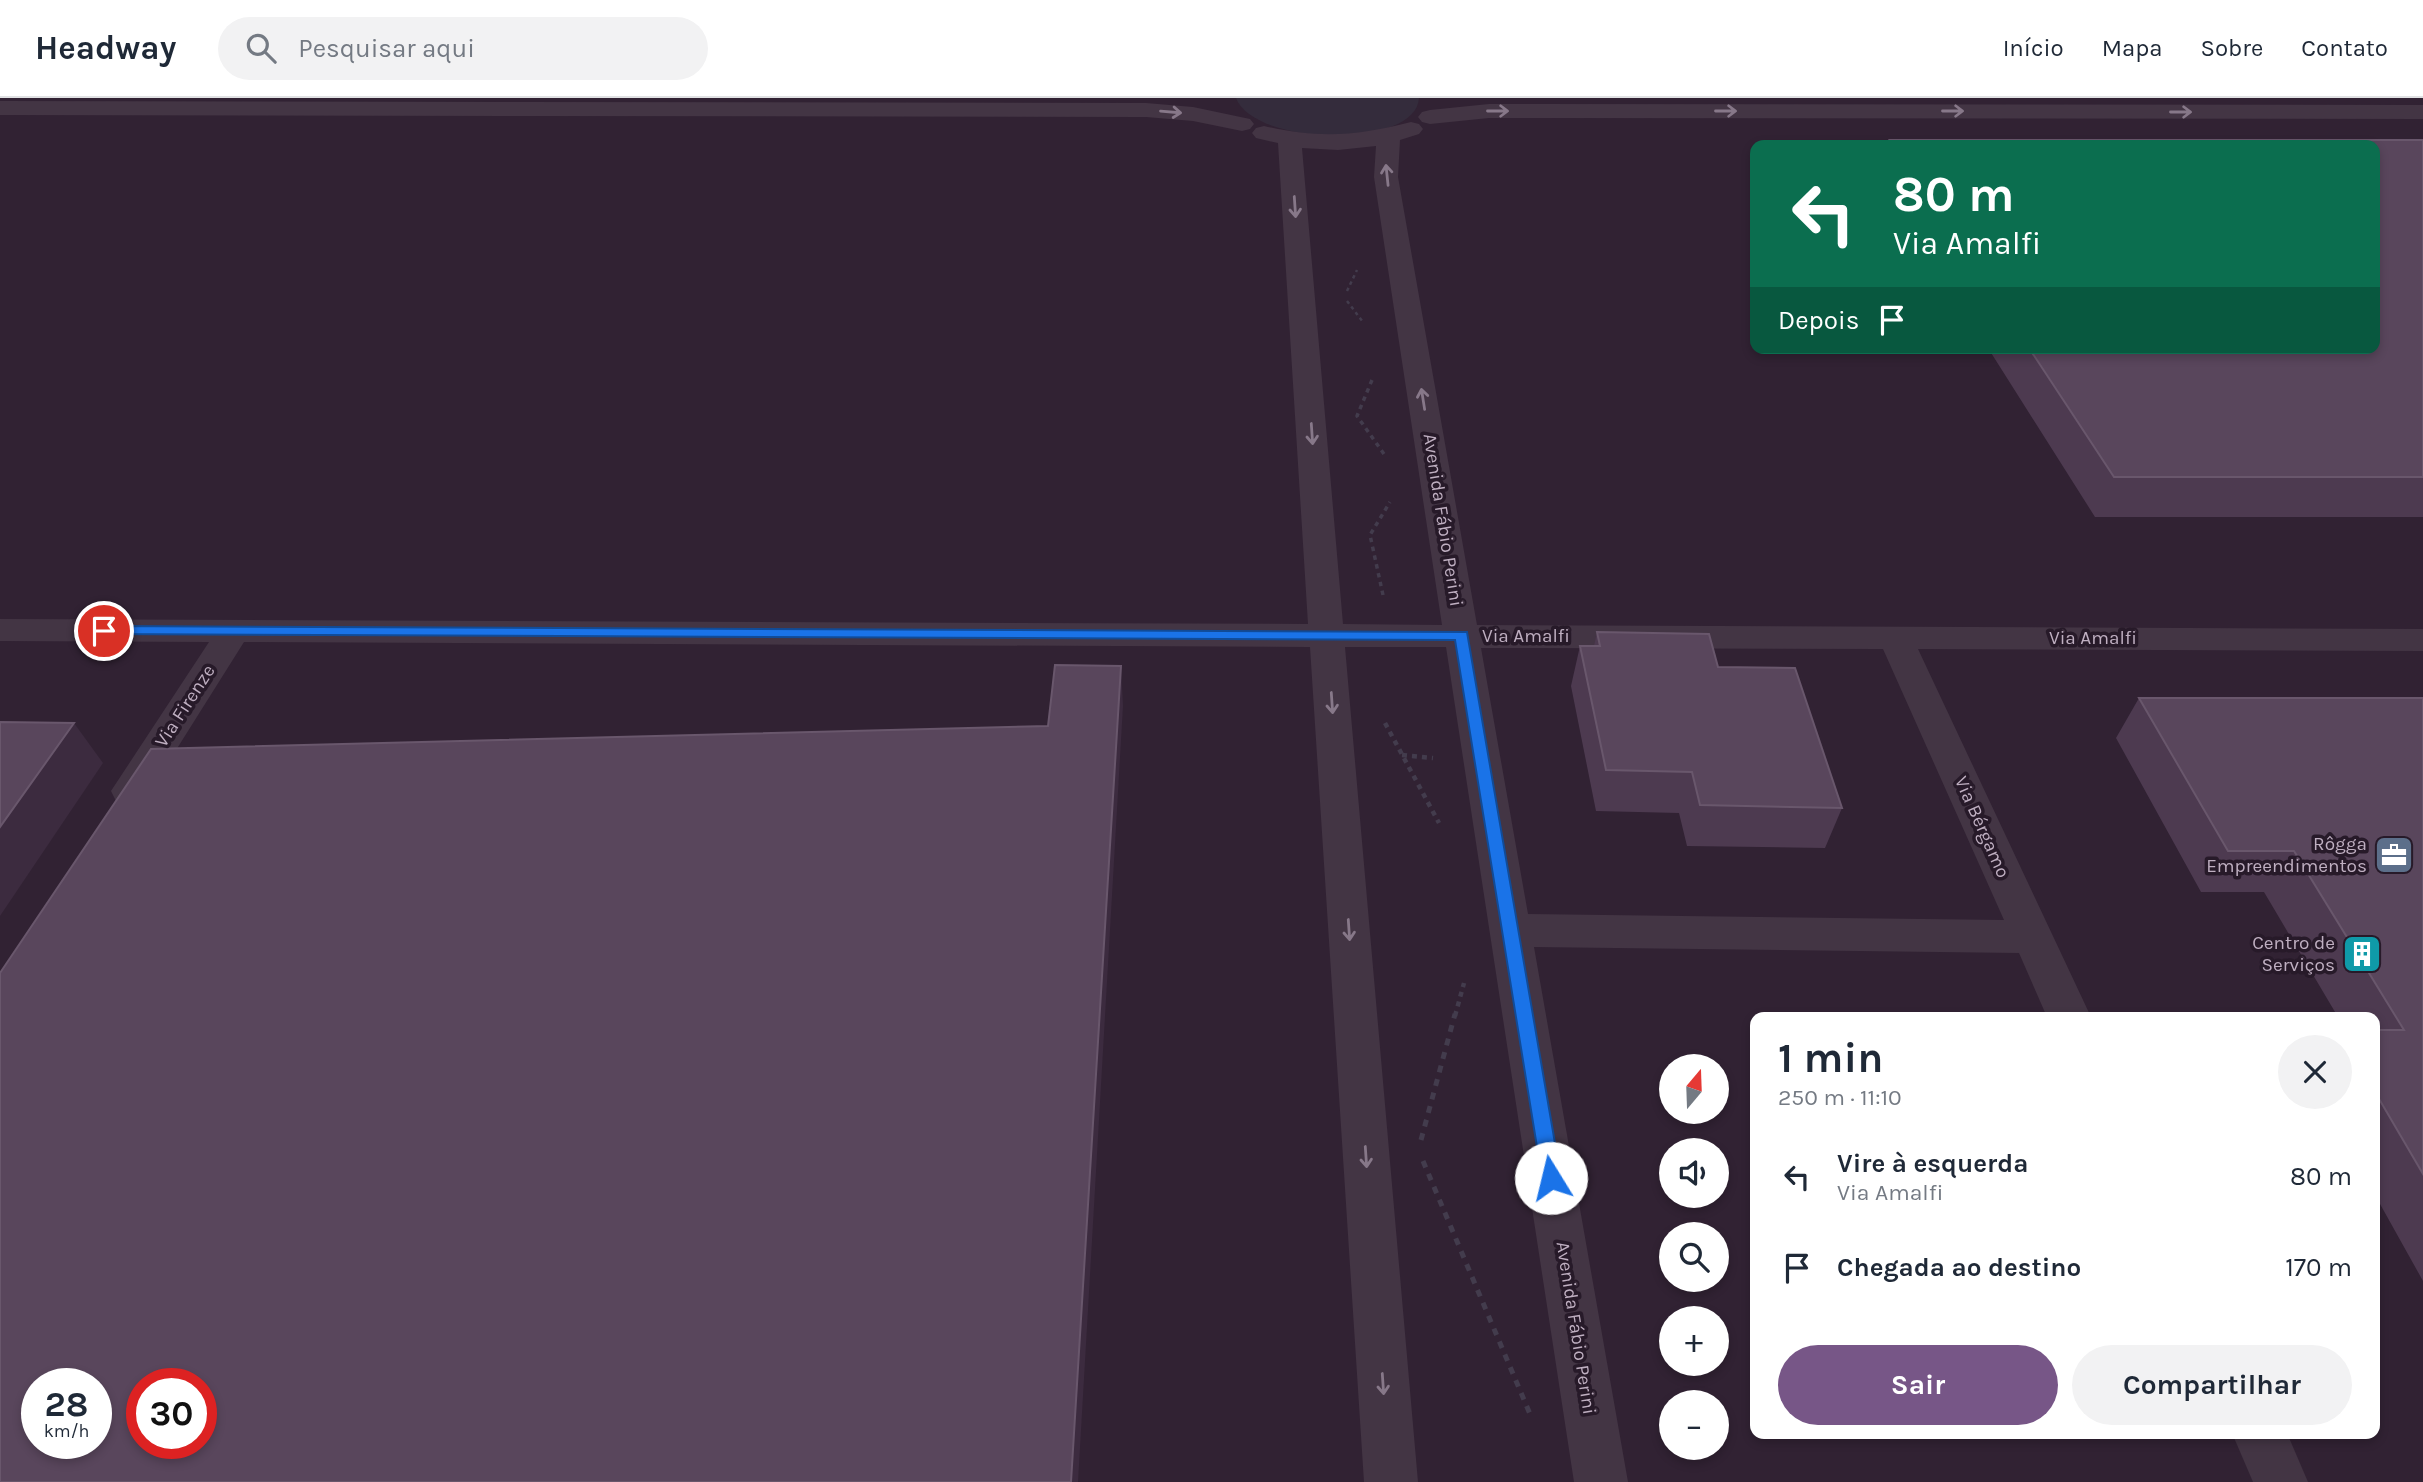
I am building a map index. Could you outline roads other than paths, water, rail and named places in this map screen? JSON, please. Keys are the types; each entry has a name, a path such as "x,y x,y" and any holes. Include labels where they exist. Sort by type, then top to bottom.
{"street":[{"path":"1219,98 1228,114 1242,124"},
{"path":"0,108 592,104 1146,110 1193,114 1242,124 1289,139 1339,143 1388,137 1413,128 1434,107 1489,111 1774,105 2423,112"},
{"name":"Avenida Fábio Perini","path":"1388,137 1386,177 1601,1482"},
{"path":"1289,139 1391,1482"},
{"name":"Via Amalfi","path":"0,630 2423,640"},
{"name":"Via Firenze","path":"113,817 234,631"},
{"name":"Via Bérgamo","path":"1895,638 2067,1012"},
{"path":"1511,930 2032,937"},
{"path":"2262,1439 2281,1482"}],"place":[{"name":"Rôgga Empreendimentos","path":"2394,855"},
{"name":"Centro de Serviços","path":"2362,954"}]}
